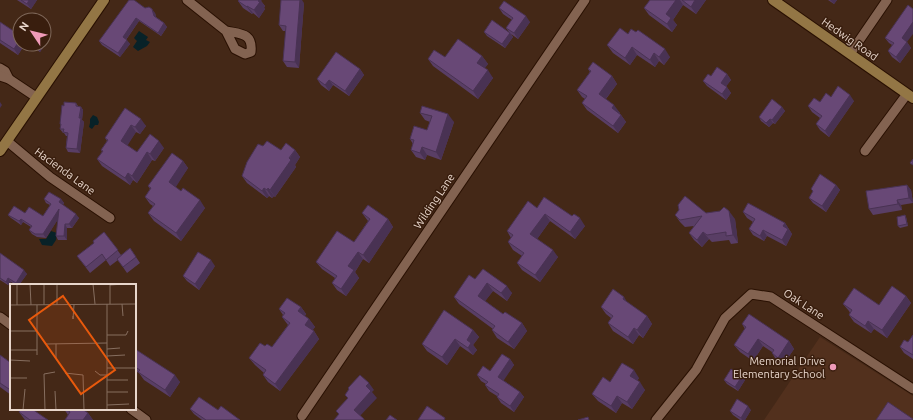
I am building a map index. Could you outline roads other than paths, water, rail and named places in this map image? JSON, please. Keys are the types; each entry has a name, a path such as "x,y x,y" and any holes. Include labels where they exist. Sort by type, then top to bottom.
{"street":[{"path":"0,151 104,0"},
{"path":"187,0 226,31"},
{"name":"Wilding Lane","path":"302,416 585,0"},
{"name":"Hedwig Road","path":"773,0 910,96"},
{"path":"850,54 887,0"},
{"path":"0,68 5,71 5,78 36,97"},
{"path":"865,151 910,96"},
{"name":"Hacienda Lane","path":"7,141 50,177 110,218"},
{"name":"Oak Lane","path":"656,420 696,370 726,318 751,294 771,297 913,389"},
{"path":"0,317 10,324"},
{"path":"132,410 140,418"}],"water":[{"path":"139,31 148,37 146,40 150,42 147,46 138,51 133,47 137,41 134,38"},
{"path":"93,115 97,117 99,122 98,125 95,125 92,129 89,127 90,119"},
{"path":"51,231 57,233 56,240 52,246 42,245 39,239 46,239"}],"place":[{"name":"Memorial Drive Elementary School","path":"833,367"}]}
